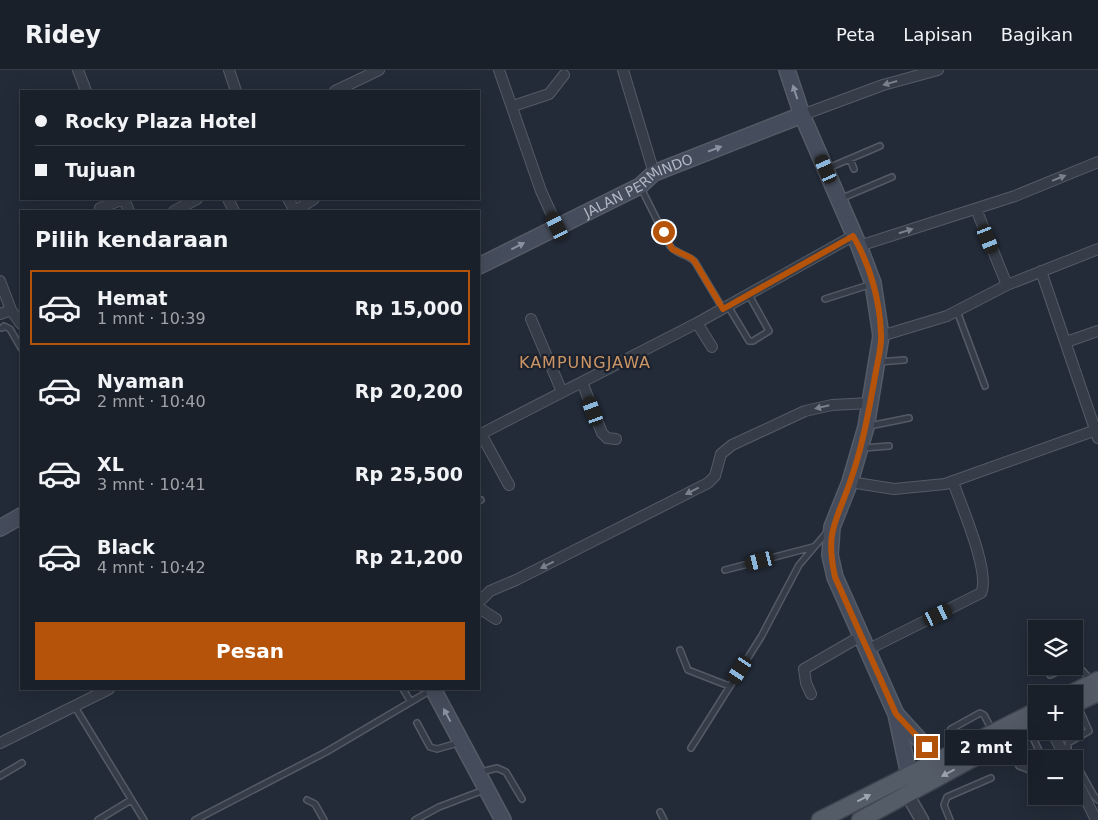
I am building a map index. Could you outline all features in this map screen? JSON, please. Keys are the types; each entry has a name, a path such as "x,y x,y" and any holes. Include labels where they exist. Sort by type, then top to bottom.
{"main road":[{"path":"787,70 802,115 873,284 879,310 881,336 866,426 850,482 832,527 830,555 835,577 896,714 909,775"},
{"name":"JALAN PERMINDO","path":"480,265 640,186 654,173 802,115"},
{"path":"0,528 20,517"},
{"path":"1083,694 1096,685"},
{"path":"434,690 503,820"},
{"path":"896,714 938,760"},
{"path":"860,820 907,794 1000,737 1028,717"},
{"path":"820,820 938,760 1028,727"}],"street":[{"path":"78,70 86,90"},
{"path":"229,70 236,90"},
{"path":"338,90 379,70"},
{"path":"499,70 513,106 540,192 557,226"},
{"path":"623,70 654,173"},
{"path":"802,115 883,85 938,70"},
{"path":"513,106 548,94 564,75"},
{"path":"509,485 480,435 856,241 976,209 1098,162"},
{"path":"100,208 121,200"},
{"path":"176,210 195,200"},
{"path":"297,210 312,200"},
{"path":"976,209 1007,285"},
{"path":"881,336 938,320 1007,285 1098,249"},
{"path":"850,482 874,488 908,489 953,482 1097,429 1041,271"},
{"path":"0,281 11,310 20,323"},
{"path":"0,314 11,310"},
{"path":"532,319 562,392"},
{"path":"697,324 712,347"},
{"path":"1066,342 1098,331"},
{"path":"582,382 602,433 607,438 616,439"},
{"path":"480,601 490,591 516,580 708,483 715,476 721,454 732,445 806,411 832,405 870,403"},
{"path":"811,694 806,683 804,669 982,593 984,586 983,570 953,482"},
{"path":"480,609 496,619"},
{"path":"0,743 107,690"},
{"path":"1083,793 1096,820"},
{"path":"907,794 922,820"}],"lane":[{"path":"826,169 880,146"},
{"path":"850,159 854,169"},
{"path":"839,200 892,177"},
{"path":"640,186 670,246 677,253 691,258 695,262 748,341 753,341 769,331 749,295"},
{"path":"825,299 873,284"},
{"path":"957,311 984,386"},
{"path":"2,328 7,326 10,328 20,346"},
{"path":"877,362 904,360"},
{"path":"866,426 909,418"},
{"path":"860,448 889,446"},
{"path":"691,748 761,637 799,565 832,527"},
{"path":"724,570 814,547"},
{"path":"680,650 688,670 729,686"},
{"path":"1083,671 1096,685"},
{"path":"404,690 411,702"},
{"path":"195,820 326,752 431,690"},
{"path":"75,707 144,820"},
{"path":"951,729 980,713 984,715 1019,766 1028,768"},
{"path":"1083,718 1089,730 1083,734"},
{"path":"418,723 430,747 437,749 461,742"},
{"path":"1068,750 1068,743 1073,740"},
{"path":"0,776 22,763"},
{"path":"478,773 497,768 506,772 522,798"},
{"path":"1083,777 1098,800"},
{"path":"950,820 944,805 947,797 991,778"},
{"path":"415,820 440,807 487,789"},
{"path":"98,820 131,800"},
{"path":"307,800 315,804 324,820"},
{"path":"660,812 664,820"}],"district":[{"name":"KAMPUNGJAWA","path":"585,362"}],"route":[{"path":"664,232 672,249 691,258 695,262 723,309 853,236 859,246 873,284 879,310 881,336 866,426 850,482 832,527 830,555 835,577 896,714 927,747"}]}
